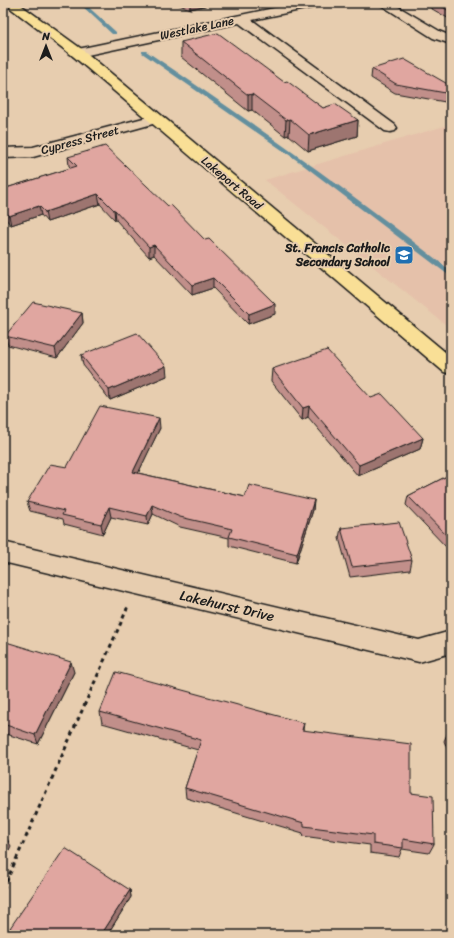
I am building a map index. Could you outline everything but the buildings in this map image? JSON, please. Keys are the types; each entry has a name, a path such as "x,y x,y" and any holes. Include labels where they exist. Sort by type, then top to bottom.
{"main road":[{"name":"Lakeport Road","path":"10,3 78,53 451,367"}],"street":[{"name":"Westlake Lane","path":"78,53 315,3"},
{"path":"384,3 437,35 451,40"},
{"path":"241,18 390,128"},
{"name":"Cypress Street","path":"3,153 33,152 155,119"},
{"name":"Lakehurst Drive","path":"3,552 418,651 451,642"}],"path":[{"path":"3,889 138,584"}],"shaded area":[{"name":"St. Francis Catholic Secondary School","path":"451,124 451,329 265,180"}],"waterway":[{"path":"81,3 114,33"},
{"path":"144,52 300,160 376,216 451,275"}],"place":[{"name":"St. Francis Catholic Secondary School","path":"404,255"}]}
